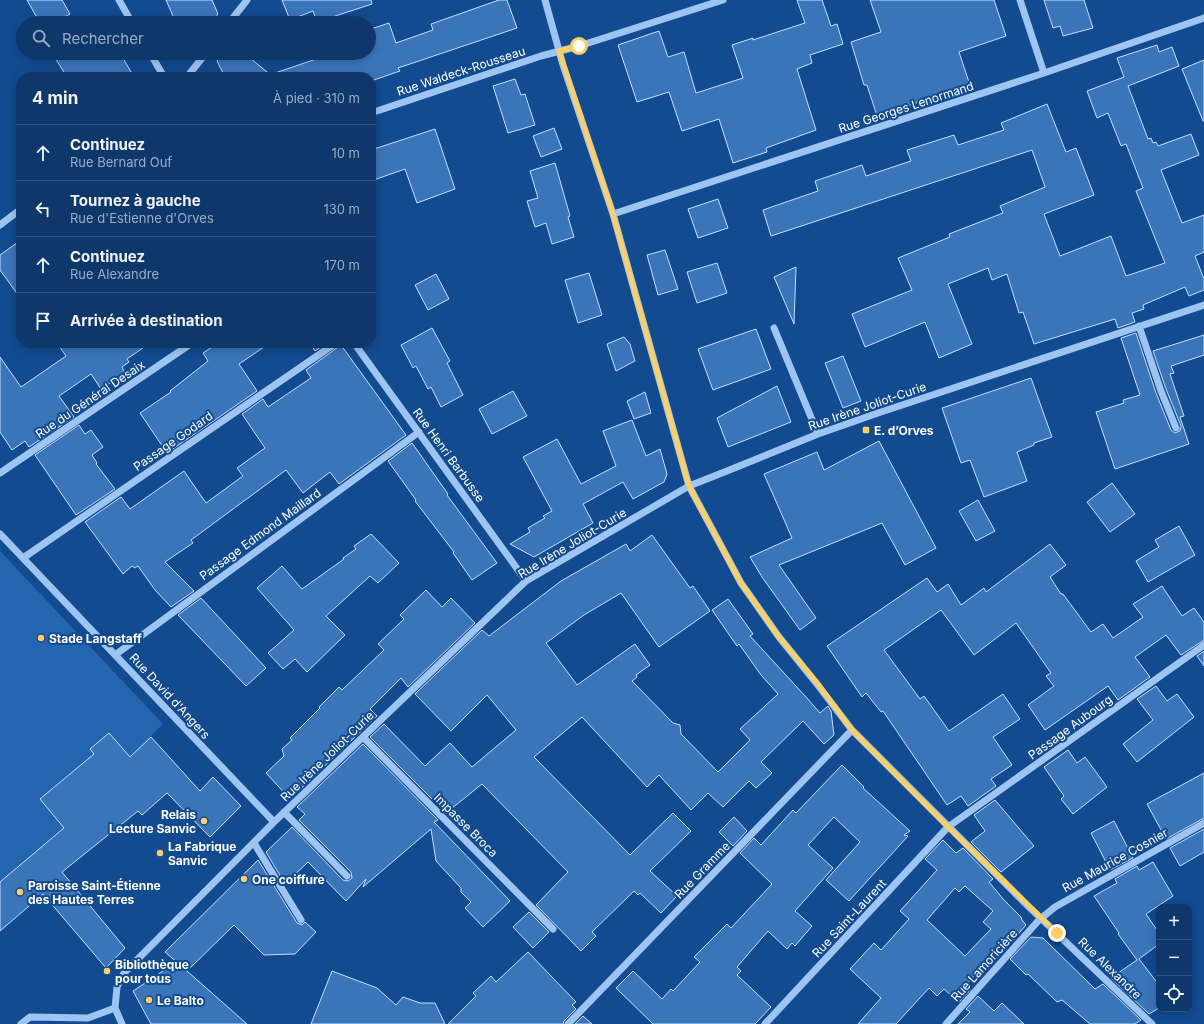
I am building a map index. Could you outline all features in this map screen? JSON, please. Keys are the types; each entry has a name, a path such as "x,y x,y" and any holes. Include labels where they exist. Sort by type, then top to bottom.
{"street":[{"path":"119,0 128,16"},
{"path":"234,16 247,0"},
{"name":"Rue Alexandre","path":"545,0 559,51 613,214 689,486 741,583 787,647 818,684 852,730 1040,919 1152,1024"},
{"name":"Rue Waldeck-Rousseau","path":"376,111 559,51 723,0"},
{"path":"1020,0 1044,73"},
{"name":"Rue Georges Lenormand","path":"613,214 1044,73 1204,18"},
{"path":"154,60 161,72"},
{"path":"191,72 200,60"},
{"path":"0,225 16,213"},
{"name":"Rue Irène Joliot-Curie","path":"122,1024 115,1008 117,987 124,973 284,812 526,581 689,486 818,434 1204,305"},
{"path":"1139,326 1161,391 1176,428"},
{"path":"774,328 818,434"},
{"name":"Rue du Général Desaix","path":"0,473 185,348"},
{"name":"Passage Godard","path":"23,558 329,348"},
{"name":"Rue Henri Barbusse","path":"358,348 526,581"},
{"name":"Passage Edmond Maillard","path":"115,654 419,432"},
{"name":"Rue David d'Angers","path":"0,534 274,822"},
{"name":"Passage Aubourg","path":"948,827 1204,645"},
{"name":"Rue Gramme","path":"568,1024 852,730"},
{"name":"Impasse Broca","path":"363,737 553,929"},
{"path":"284,812 347,876"},
{"name":"Rue Maurice Cosnier","path":"1040,919 1055,907 1204,823"},
{"name":"Rue Saint-Laurent","path":"765,1024 948,827"},
{"path":"254,843 301,920"},
{"name":"Rue Lamoricière","path":"946,1024 1040,919"},
{"path":"21,1024 30,1017 88,1018 115,1008"}],"shaded area":[{"name":"Stade Langstaff","path":"0,551 163,724 150,737 159,748 0,882"}],"building":[{"path":"27,0 62,0 70,14 66,16 36,16"},
{"path":"166,0 212,0 218,14 216,16 173,16"},
{"path":"282,0 371,0 372,4 335,16 315,16 313,11 300,16 288,16"},
{"path":"499,0 507,0 517,28 398,68 400,71 376,79 376,72 278,72 313,60 376,60 376,27 389,23 396,43 433,30 431,24"},
{"path":"797,0 822,0 831,26 837,24 843,44 810,55 812,63 797,69 816,130 766,148 767,152 733,163 719,119 682,131 669,92 637,102 618,45 659,31 668,57 684,52 696,93 743,78 732,45 753,38 753,40 805,23"},
{"path":"870,0 994,0 1006,36 959,52 970,85 877,116 867,85 864,85 851,42 881,32"},
{"path":"1044,0 1084,0 1093,28 1063,36 1060,26 1053,28"},
{"path":"1157,45 1159,52 1172,47 1179,66 1128,86 1148,139 1151,138 1153,143 1156,142 1158,146 1191,134 1199,155 1161,170 1182,223 1204,215 1204,252 1195,256 1204,279 1204,290 1189,296 1185,287 1143,305 1144,309 1132,313 1135,322 1118,328 1115,319 1034,344 1023,312 1019,313 1007,274 992,280 988,268 948,284 972,344 939,358 925,322 865,347 852,314 912,290 898,258 950,237 949,234 1003,213 1000,206 1045,187 1032,150 771,236 763,210 818,191 815,181 862,165 866,176 911,161 907,150 954,135 958,145 1004,130 1001,123 1047,104 1066,152 1076,148 1094,195 1044,214 1060,256 1111,236 1126,276 1165,263 1136,191 1143,188 1126,144 1121,146 1108,113 1097,118 1087,91 1124,77 1117,58"},
{"path":"56,60 124,60 131,72 64,72"},
{"path":"218,60 253,60 267,72 222,72 217,61"},
{"path":"1204,60 1204,121 1203,121 1182,69"},
{"path":"515,79 521,95 525,94 535,125 508,133 493,86"},
{"path":"554,128 562,149 541,157 533,136"},
{"path":"435,129 455,189 417,203 405,169 376,179 376,148"},
{"path":"555,163 570,216 568,217 574,237 552,244 546,223 535,227 527,201 538,198 530,171"},
{"path":"718,199 728,228 698,238 688,209"},
{"path":"16,244 16,292 0,270 0,255"},
{"path":"665,250 678,289 658,295 647,255"},
{"path":"717,263 727,293 697,303 687,272"},
{"path":"796,267 794,324 774,277"},
{"path":"589,273 602,315 578,323 565,280"},
{"path":"436,274 449,299 428,310 415,285"},
{"path":"432,328 450,361 447,363 463,395 441,407 431,387 428,389 416,366 413,368 401,345"},
{"path":"756,329 771,369 713,390 698,349"},
{"path":"1136,333 1156,393 1171,430 1175,433 1180,431 1181,426 1153,351 1204,335 1204,355 1171,366 1174,373 1170,374 1184,416 1180,417 1189,444 1115,469 1096,412 1124,403 1123,400 1140,395 1121,338"},
{"path":"624,337 630,344 635,361 616,371 607,344"},
{"path":"60,348 143,348 127,359 129,362 122,367 125,373 101,389 91,374 59,396 74,417 29,447 25,441 12,450 0,432 0,357 21,387 66,356"},
{"path":"210,348 263,348 239,364 257,391 167,453 140,413 171,392 170,391 208,361 203,353"},
{"path":"337,348 343,348 406,435 339,484 330,472 303,493 286,470 191,540 193,543 165,562 194,591 171,607 155,590 138,566 135,568 132,566 123,574 85,522 121,497 130,509 184,471 206,503 243,476 237,468 265,448 242,414 263,399 268,407 311,378 306,370"},
{"path":"843,356 861,401 843,408 825,363"},
{"path":"1031,378 1052,437 1034,443 1034,445 1017,452 1027,481 984,497 970,460 961,463 942,408"},
{"path":"777,386 791,422 728,447 717,418"},
{"path":"513,391 527,416 492,434 479,409"},
{"path":"645,392 651,413 634,419 627,401"},
{"path":"632,420 646,456 660,449 667,474 664,482 633,499 623,482 583,504 593,523 534,557 510,544 530,532 528,528 545,518 543,516 552,511 523,457 557,439 581,484 616,466 603,431"},
{"path":"79,425 85,434 91,430 103,447 92,455 97,463 96,464 115,489 76,515 35,455"},
{"path":"879,441 936,548 905,565 882,523 779,565 816,618 800,630 762,577 750,557 792,538 764,474 817,452 824,470"},
{"path":"412,443 448,494 447,495 497,563 472,580 453,553 454,552 415,501 416,500 388,461"},
{"path":"1112,483 1135,514 1110,532 1087,502"},
{"path":"978,500 995,531 976,541 959,511"},
{"path":"1179,526 1195,555 1148,582 1136,561 1159,547 1155,540"},
{"path":"371,534 399,563 378,583 370,576 326,616 345,635 307,672 295,659 283,669 268,653 294,630 257,588 282,566 302,589 344,559 343,558 356,549 354,546"},
{"path":"652,535 690,588 693,586 710,611 659,647 621,593 584,615 546,643 577,685 635,644 650,665 636,675 637,677 632,681 673,723 680,725 681,734 718,772 750,740 740,729 778,694 761,675 739,644 737,646 712,610 728,599 753,634 750,636 820,713 828,706 831,711 834,735 824,744 803,721 761,762 772,773 756,788 749,781 723,807 708,793 691,810 659,775 647,787 582,717 534,757 630,855 673,813 691,831 650,871 677,896 661,913 640,893 638,895 634,891 592,932 596,936 581,951 536,905 568,872 482,784 446,813 370,737 384,724 425,766 450,743 472,767 516,730 487,695 451,731 415,694 482,630 489,636 561,581 626,544 630,551"},
{"path":"1050,544 1066,565 1050,577 1061,594 1063,594 1091,632 1103,624 1113,638 1143,617 1133,604 1162,586 1182,616 1194,608 1204,622 1204,640 1181,655 1166,635 1135,657 1150,677 1118,700 1108,686 1045,730 1028,705 1054,686 1046,676 1051,673 1016,623 974,655 941,610 884,650 920,699 924,696 949,731 1003,694 1020,719 993,737 1012,765 991,779 996,786 968,806 961,796 947,805 883,711 881,712 866,693 862,697 827,646 927,578 937,592 948,584 961,605 984,588 986,592"},
{"path":"426,590 442,607 451,598 475,623 408,687 401,678 370,709 377,716 290,799 266,773 284,756 282,749 292,740 290,738 320,708 319,707 339,687 342,690 384,650 378,644 404,619 400,615"},
{"path":"201,598 266,668 246,686 178,615"},
{"path":"1204,651 1204,666 1197,656"},
{"path":"1156,686 1167,701 1177,694 1194,717 1137,762 1123,744 1153,720 1137,699"},
{"path":"109,733 130,757 151,737 200,791 213,777 241,806 210,837 167,793 142,815 138,811 62,872 125,948 106,968 43,894 0,931 0,882 64,828 40,799 94,754 90,749"},
{"path":"363,744 438,820 434,822 510,901 483,927 465,908 471,902 461,892 461,888 436,861 431,829 363,887 366,879 346,901 308,862 285,884 266,852 292,827 343,880 348,881 352,878 351,872 299,820 305,814 297,807"},
{"path":"1068,750 1077,763 1085,757 1107,787 1073,814 1061,799 1064,796 1044,767"},
{"path":"842,765 864,787 863,788 910,831 904,835 908,836 849,901 826,880 860,842 834,817 808,845 833,868 795,911 812,926 795,946 792,943 787,949 768,931 737,967 741,971 737,975 771,1007 755,1024 653,1024 616,988 633,971 662,999 671,989 673,991 700,962 694,957 727,924 731,928 772,884 740,853 754,838 761,845 793,810 796,813"},
{"path":"1204,773 1204,818 1166,839 1147,804"},
{"path":"995,800 1034,846 1001,872 971,842 985,831 974,815"},
{"path":"734,817 747,831 733,846 719,832"},
{"path":"1114,821 1133,858 1110,870 1091,833"},
{"path":"1204,829 1204,852 1180,866 1170,848"},
{"path":"943,840 956,853 963,848 993,879 989,882 1021,917 1026,925 1003,952 999,948 966,985 971,989 959,1002 944,989 937,996 929,988 896,1024 858,1024 881,998 850,969 874,943 881,950 909,919 900,911 937,870 925,859","holes":["965,886 993,911 983,922 991,929 965,956 927,920 955,888 959,892"]},
{"path":"258,860 297,923 302,925 305,922 316,932 295,954 264,955 234,925 187,971 247,1024 151,1024 133,991 166,969 180,965 165,952"},
{"path":"1153,862 1173,896 1161,904 1156,904 1156,907 1146,914 1156,929 1156,946 1139,959 1156,981 1156,1010 1149,1014 1111,978 1137,960 1118,934 1119,933 1094,896 1117,883 1115,879 1137,866 1139,870"},
{"path":"529,912 549,932 533,948 513,927"},
{"path":"1031,937 1043,938 1095,989 1103,984 1141,1020 1135,1024 1090,1024 1062,1000 1057,1002 1010,959"},
{"path":"528,952 576,1002 572,1005 576,1009 564,1021 563,1024 448,1024 476,996 473,993 491,976 496,982"},
{"path":"332,971 377,988 396,1005 403,997 420,1003 435,1003 445,1024 311,1024"},
{"path":"978,996 994,1011 1002,1003 1024,1024 958,1024 970,1012 966,1009"},
{"path":"583,1016 592,1024 575,1024"}],"place":[{"name":"E. d’Orves","path":"866,430"},
{"name":"Stade Langstaff","path":"41,638"},
{"name":"Relais Lecture Sanvic","path":"204,821"},
{"name":"La Fabrique Sanvic","path":"160,853"},
{"name":"One coiffure","path":"244,879"},
{"name":"Paroisse Saint-Étienne des Hautes Terres","path":"20,892"},
{"name":"Bibliothèque pour tous","path":"107,971"},
{"name":"Le Balto","path":"149,1000"}],"route":[{"path":"579,46 559,51 613,214 689,486 741,583 779,637 818,684 852,730 948,827 1057,933"}]}
